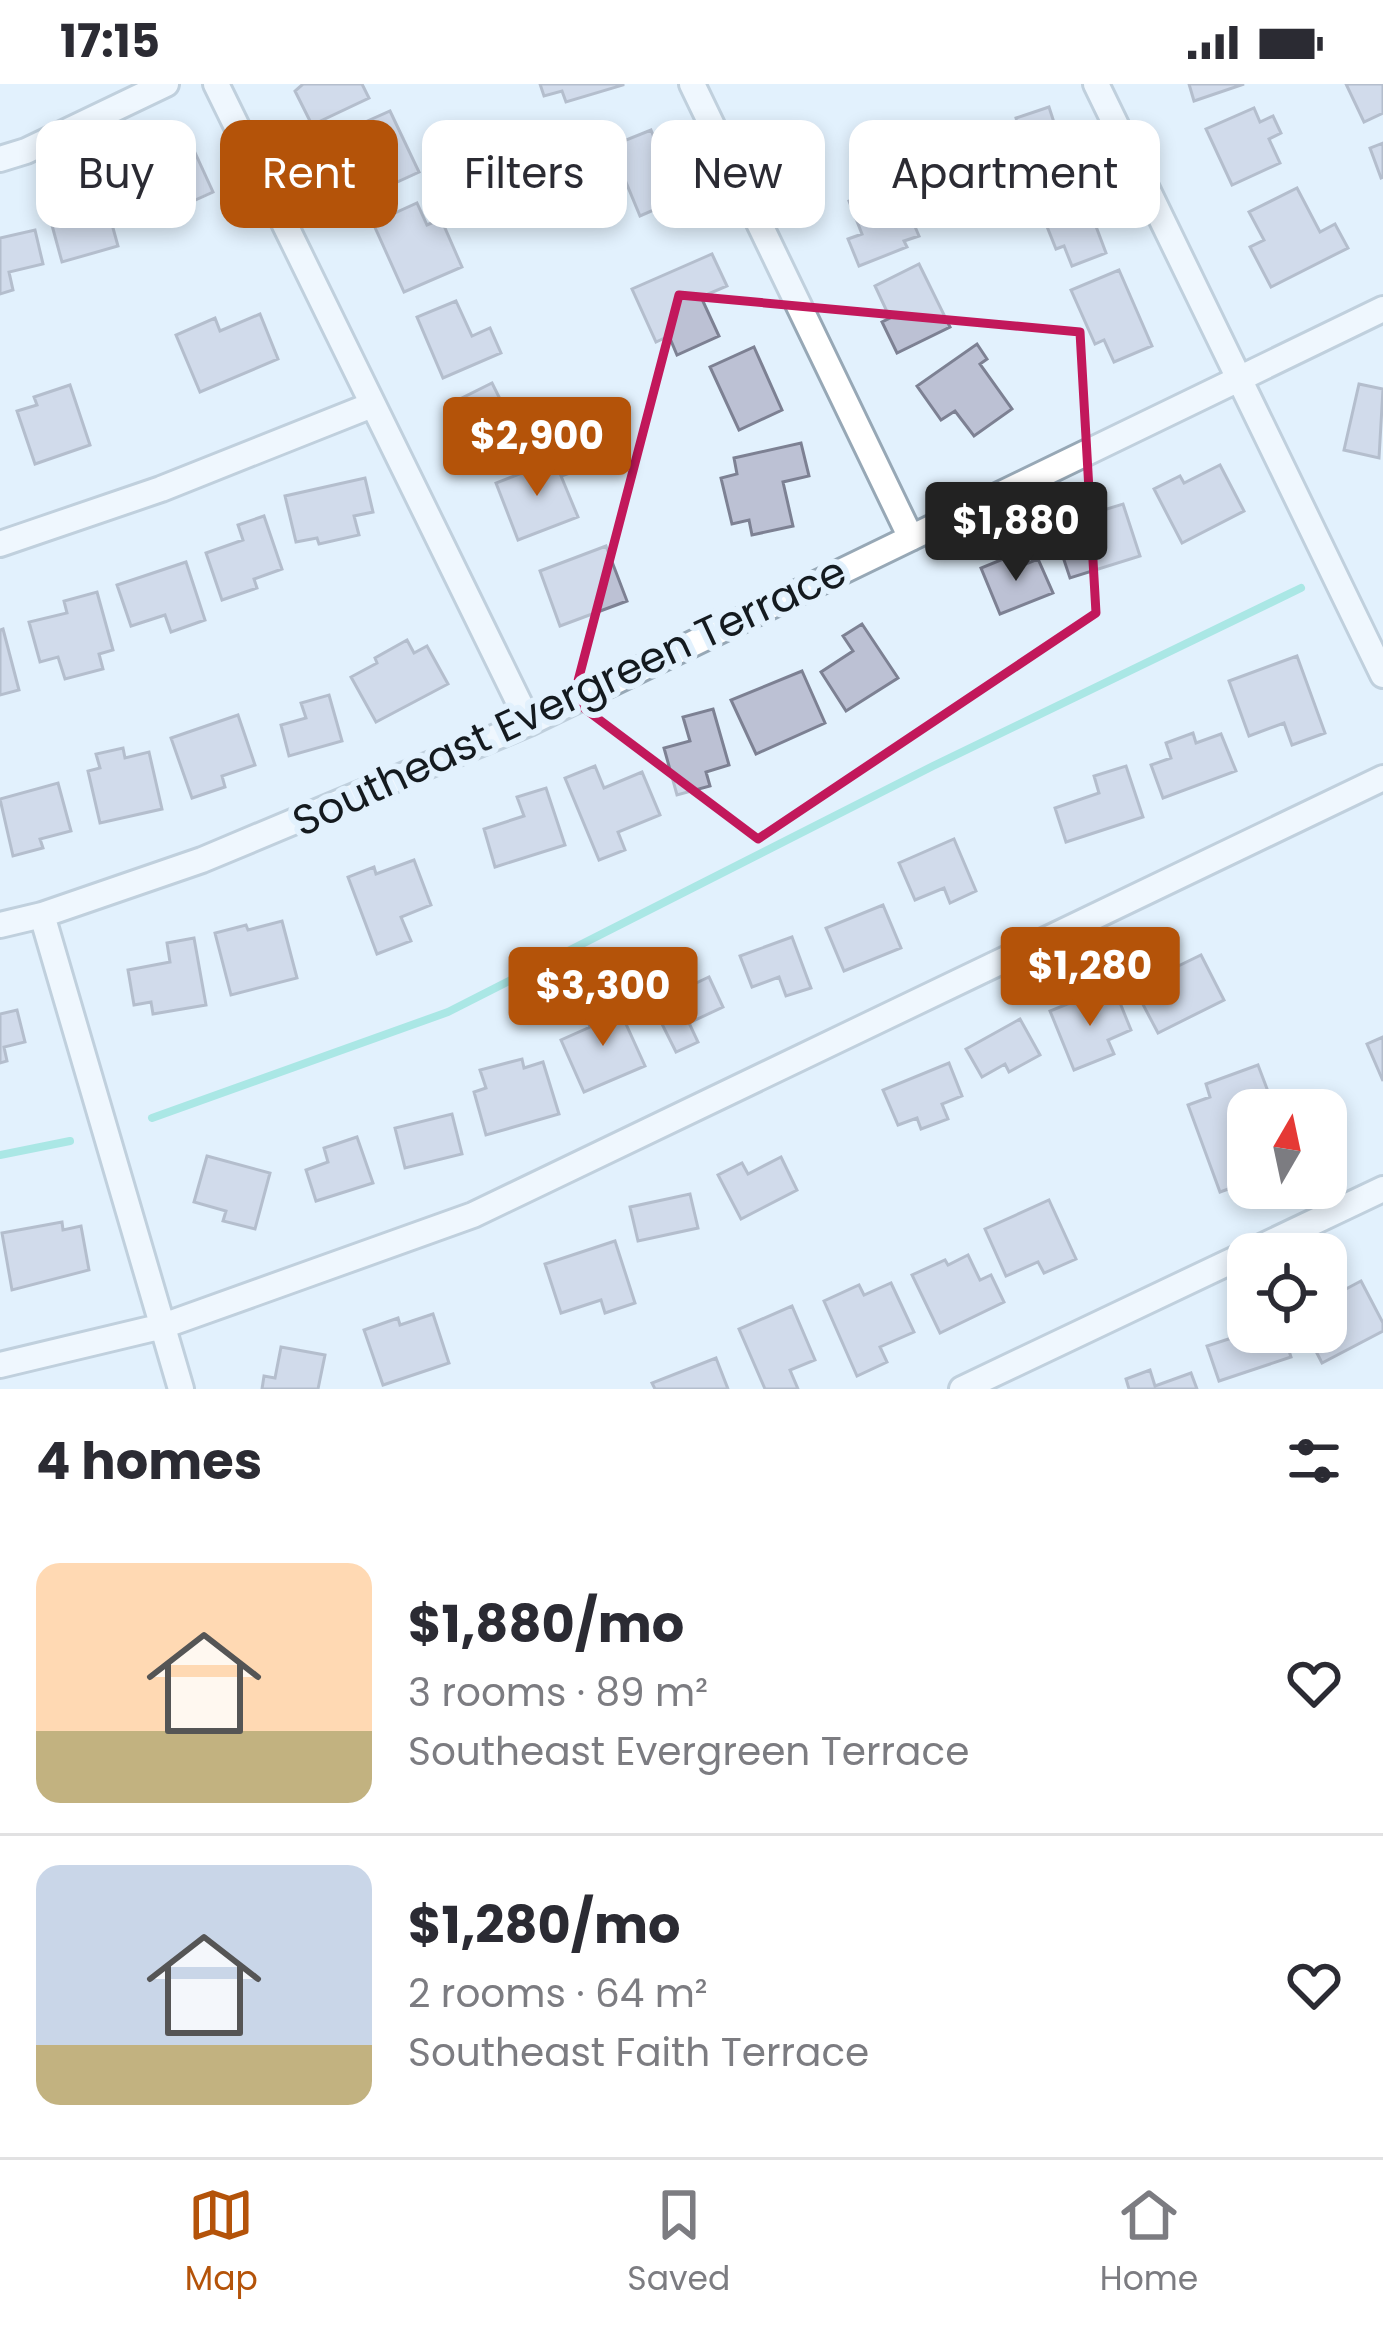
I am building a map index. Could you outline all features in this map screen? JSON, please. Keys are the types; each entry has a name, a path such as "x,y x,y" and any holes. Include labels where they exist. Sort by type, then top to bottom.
{"street":[{"path":"0,159 166,84"},
{"path":"216,84 529,723"},
{"path":"692,84 911,538"},
{"path":"1096,84 1383,675"},
{"name":"Southeast Evergreen Terrace","path":"0,925 43,915 202,860 529,723 1383,309"},
{"path":"0,544 161,489 372,405"},
{"path":"0,1365 163,1326 473,1215 1383,778"},
{"path":"43,915 181,1389"},
{"path":"962,1389 1383,1189"}],"highlighted area":[{"path":"679,295 1080,332 1096,613 758,839 573,700"}],"building":[{"path":"303,84 362,84 369,98 323,120 310,120 295,91"},
{"path":"540,84 623,85 566,102 562,91 544,96"},
{"path":"1189,84 1244,84 1194,101"},
{"path":"1346,84 1383,84 1383,113 1364,122"},
{"path":"1049,107 1053,120 1017,120"},
{"path":"1254,108 1260,122 1273,116 1281,133 1269,139 1280,163 1232,185 1206,129"},
{"path":"390,111 394,120 370,120"},
{"path":"398,128 419,172 398,182"},
{"path":"651,130 651,211 640,216 627,185 627,140"},
{"path":"1383,143 1383,177 1381,178 1370,148"},
{"path":"196,155 213,192 196,200"},
{"path":"1297,188 1320,232 1335,224 1348,248 1271,287 1250,247 1264,240 1249,212"},
{"path":"417,203 422,228 445,228 462,267 404,292 375,228 398,228 398,212"},
{"path":"53,228 113,228 118,246 62,262"},
{"path":"860,228 916,228 919,236 904,241 907,247 859,266 848,239 862,234"},
{"path":"1048,228 1097,228 1106,253 1072,266 1064,246 1056,249"},
{"path":"35,230 43,264 9,272 13,290 0,294 0,238"},
{"path":"712,254 727,286 701,297 719,336 677,355 669,336 656,342 632,289"},
{"path":"919,264 950,327 897,353 882,322 890,318 875,286"},
{"path":"1119,270 1152,346 1114,362 1104,340 1095,344 1071,290"},
{"path":"456,301 472,336 490,328 501,353 443,378 417,317"},
{"path":"260,314 278,359 200,392 176,335 215,318 220,331"},
{"path":"977,344 987,359 980,364 1012,409 974,436 955,411 941,420 917,386"},
{"path":"754,347 782,410 739,430 710,367"},
{"path":"492,383 521,441 477,462 448,405"},
{"path":"1359,384 1383,389 1379,458 1344,450"},
{"path":"70,385 90,445 35,464 17,411 37,405 34,397"},
{"path":"801,443 809,476 783,482 793,526 752,535 749,520 732,524 721,478 737,474 734,458"},
{"path":"561,458 567,474 561,476 578,517 518,540 496,483"},
{"path":"1220,465 1244,511 1182,543 1154,489 1180,476 1184,483"},
{"path":"365,478 373,512 354,516 359,535 319,544 317,538 296,542 285,496"},
{"path":"1123,504 1140,556 1070,578 1059,545 1074,540 1068,521"},
{"path":"264,516 282,569 254,579 257,588 222,600 206,553 243,540 238,525"},
{"path":"606,546 627,601 560,626 540,571"},
{"path":"1008,557 1013,569 1038,559 1053,593 1000,614 981,568"},
{"path":"186,562 205,620 171,632 165,615 131,626 117,585"},
{"path":"97,592 113,650 99,654 103,669 65,679 58,657 40,662 29,622 67,613 64,601"},
{"path":"862,624 898,678 846,711 821,672 853,651 843,636"},
{"path":"0,630 19,690 0,695"},
{"path":"407,640 414,653 427,646 448,684 376,722 351,677"},
{"path":"1297,656 1325,733 1292,745 1284,723 1249,736 1229,681"},
{"path":"802,671 825,723 756,754 731,700"},
{"path":"329,695 342,741 289,756 281,725 306,718 301,703"},
{"path":"713,709 729,765 706,772 710,786 677,795 664,748 690,741 683,717"},
{"path":"238,715 255,765 222,776 225,787 192,798 171,738"},
{"path":"1193,733 1196,743 1221,734 1236,771 1163,798 1151,765 1171,758 1166,743"},
{"path":"123,748 125,758 149,752 162,809 100,823 88,771 100,768 96,754"},
{"path":"595,766 604,788 642,772 660,815 618,832 625,850 599,860 565,778"},
{"path":"1126,766 1143,817 1066,842 1055,808 1099,793 1094,776"},
{"path":"58,783 71,831 40,839 43,848 13,856 0,799"},
{"path":"546,788 565,845 495,867 484,829 524,816 517,797"},
{"path":"954,839 976,891 950,903 944,888 915,900 899,863"},
{"path":"414,860 431,905 401,917 411,941 377,954 348,877 374,867 376,874"},
{"path":"883,905 901,948 844,971 826,928"},
{"path":"282,921 297,978 231,995 215,933"},
{"path":"792,937 811,988 786,996 779,977 752,987 740,956"},
{"path":"194,938 206,1005 153,1014 151,1002 134,1005 128,970 170,962 167,943"},
{"path":"1201,955 1224,1000 1158,1033 1129,978 1167,959 1172,969"},
{"path":"709,977 723,1007 689,1023 698,1042 676,1052 652,1004"},
{"path":"1116,993 1131,1030 1108,1040 1114,1054 1074,1070 1050,1011 1082,998 1085,1005"},
{"path":"616,1002 645,1066 584,1092 561,1040 590,1027 585,1015"},
{"path":"17,1010 25,1042 4,1047 7,1061 0,1063 0,1014"},
{"path":"1020,1019 1040,1055 1009,1072 1005,1064 982,1077 966,1049"},
{"path":"1383,1037 1383,1081 1367,1044"},
{"path":"522,1059 524,1068 543,1062 559,1114 486,1135 474,1092 486,1088 480,1070"},
{"path":"949,1063 962,1096 942,1104 948,1119 921,1129 917,1118 898,1125 883,1090"},
{"path":"1258,1065 1267,1089 1227,1089 1227,1190 1220,1192 1188,1105 1210,1097 1206,1084"},
{"path":"452,1114 462,1154 405,1168 395,1128"},
{"path":"357,1137 373,1183 316,1201 306,1170 328,1162 324,1148"},
{"path":"207,1156 270,1173 255,1229 223,1221 226,1211 194,1202"},
{"path":"781,1157 797,1190 741,1219 718,1175 742,1163 748,1174"},
{"path":"690,1194 698,1228 638,1241 630,1207"},
{"path":"1049,1200 1076,1259 1044,1273 1038,1262 1006,1276 985,1229"},
{"path":"62,1222 63,1230 81,1226 89,1270 12,1290 2,1233"},
{"path":"615,1241 635,1303 605,1313 601,1300 561,1313 545,1264"},
{"path":"968,1255 980,1280 991,1275 1004,1302 940,1333 912,1275"},
{"path":"1361,1281 1383,1331 1347,1350 1347,1288"},
{"path":"891,1283 914,1332 880,1347 887,1362 857,1376 824,1301 859,1285 864,1295"},
{"path":"792,1306 815,1360 790,1370 798,1389 765,1389 739,1329"},
{"path":"433,1314 449,1363 383,1385 364,1330 398,1318 400,1325"},
{"path":"1227,1339 1227,1353 1290,1353 1291,1357 1219,1381 1207,1346"},
{"path":"281,1347 325,1355 318,1389 262,1389 264,1376 275,1378"},
{"path":"1317,1353 1341,1353 1322,1363"},
{"path":"716,1358 728,1389 655,1389 652,1383"},
{"path":"1150,1370 1155,1386 1191,1373 1197,1389 1129,1389 1126,1379"}],"waterway":[{"path":"152,1118 448,1012 933,766 1301,588"},
{"path":"0,1155 70,1141"}]}
